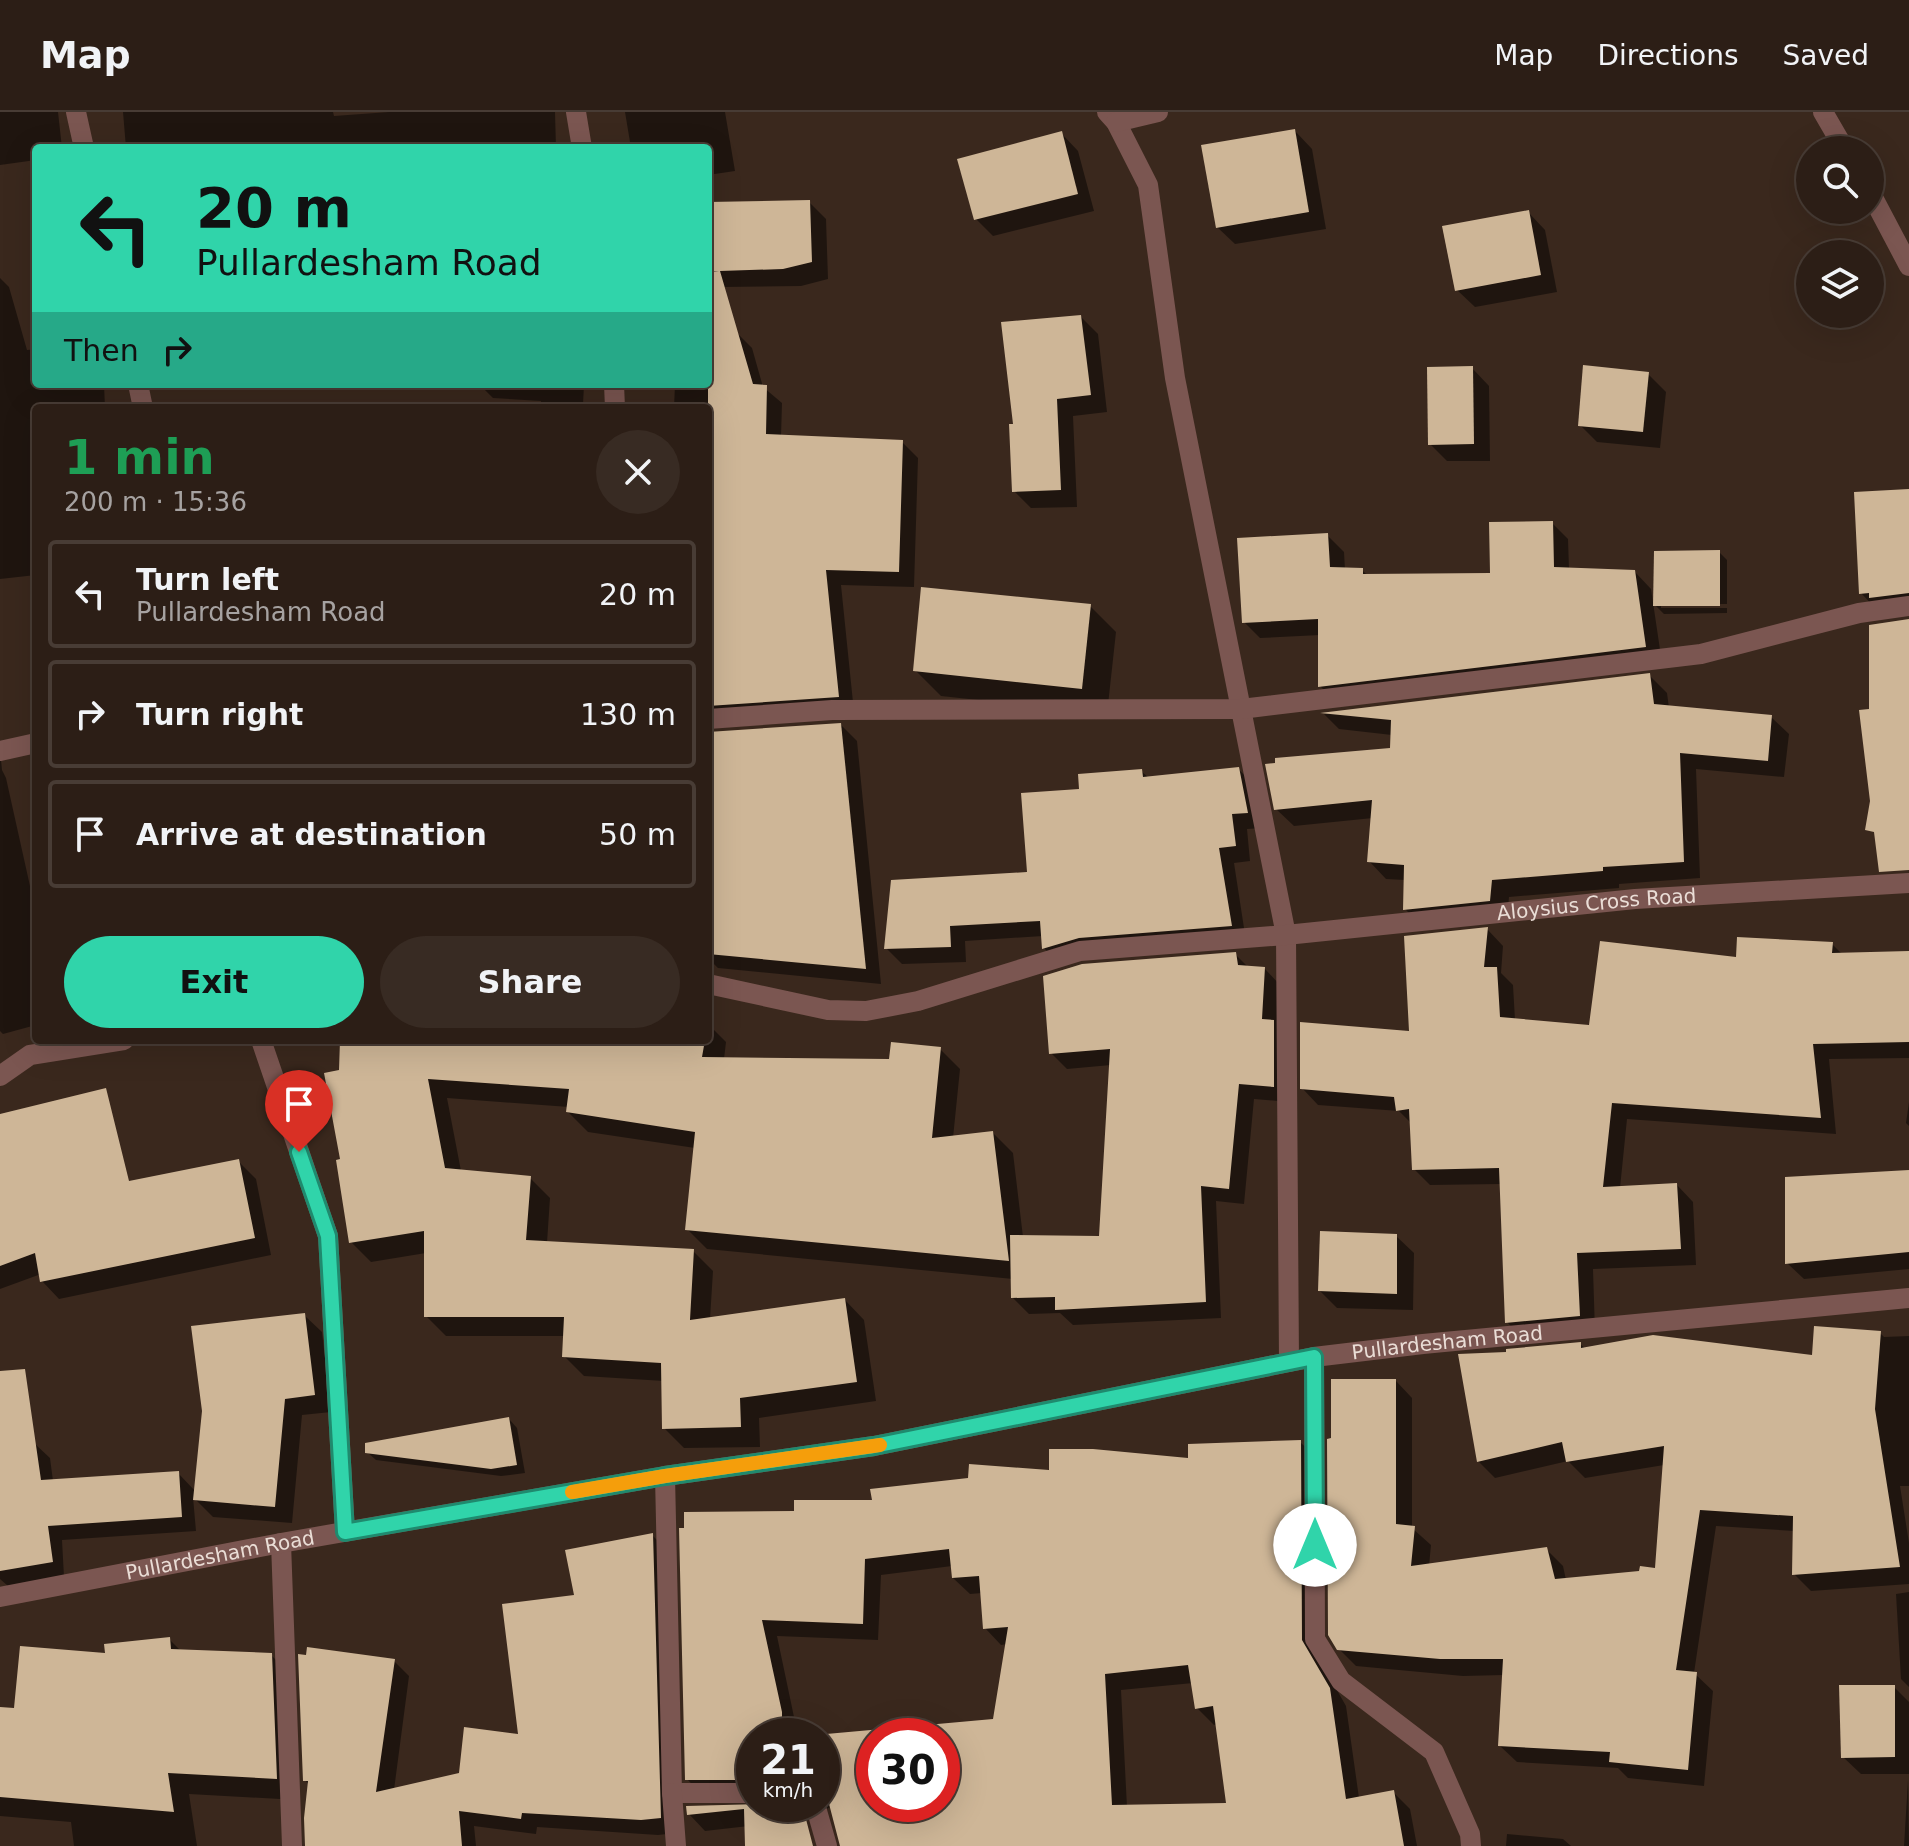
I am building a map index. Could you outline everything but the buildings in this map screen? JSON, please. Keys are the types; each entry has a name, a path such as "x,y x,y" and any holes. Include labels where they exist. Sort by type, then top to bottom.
{"street":[{"path":"76,112 83,144"},
{"path":"576,112 581,144"},
{"path":"1158,112 1111,117 1148,185 1175,378 1286,935 1289,1362"},
{"path":"1823,112 1837,136"},
{"path":"1884,219 1909,266"},
{"path":"712,719 832,710 1241,709 1701,654 1859,613 1909,606"},
{"path":"0,751 32,744"},
{"name":"Aloysius Cross Road","path":"712,985 828,1010 866,1011 918,1001 1080,951 1286,935 1635,899 1909,883"},
{"path":"0,1076 30,1055 99,1044"},
{"path":"262,1044 328,1236 345,1532"},
{"name":"Pullardesham Road","path":"0,1597 281,1543 665,1476 874,1446 1314,1357 1909,1298"},
{"path":"1314,1357 1315,1639 1341,1681 1434,1752 1470,1834 1471,1846"},
{"path":"665,1476 672,1793 676,1846"},
{"path":"281,1543 292,1846"},
{"path":"672,1793 736,1793"},
{"path":"820,1822 827,1846"}],"slow traffic":[{"path":"572,1492 880,1445"}],"route":[{"path":"299,1152 328,1236 345,1532 665,1476 874,1446 1314,1357 1315,1545"}]}
